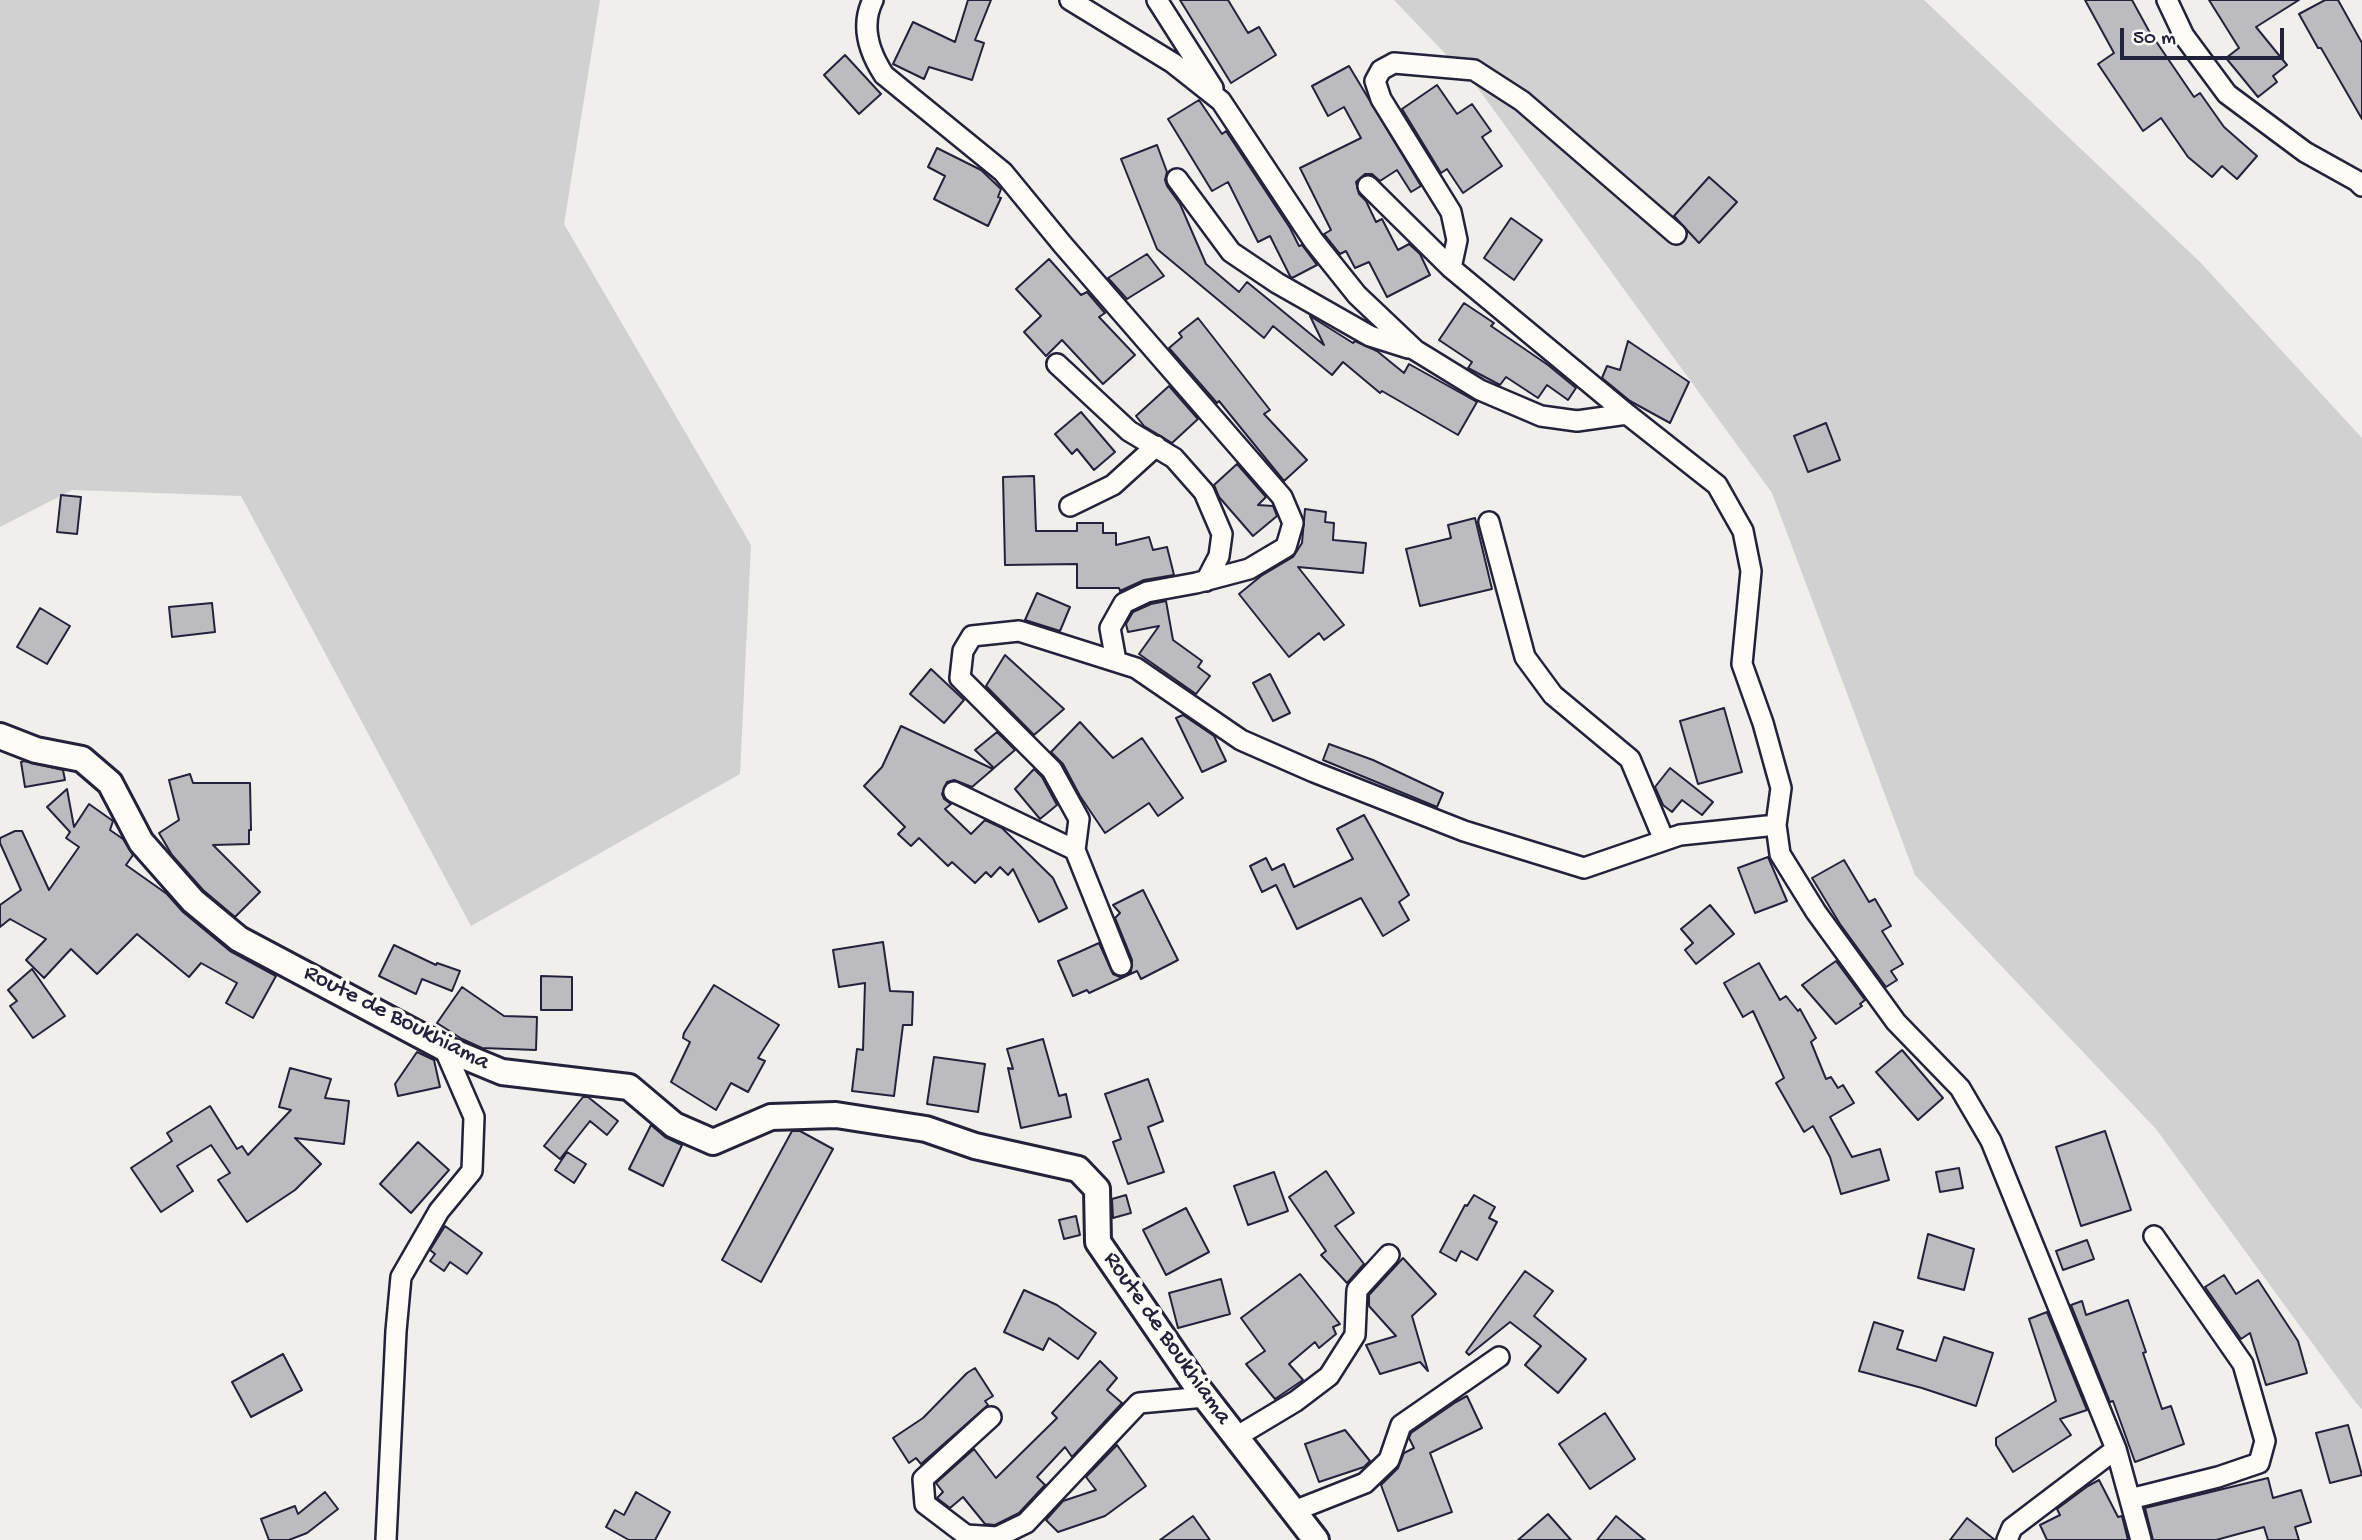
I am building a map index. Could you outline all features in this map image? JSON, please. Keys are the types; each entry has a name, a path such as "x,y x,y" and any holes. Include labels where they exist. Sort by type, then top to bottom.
{"street":[{"path":"873,0 865,25 872,56 884,75 1003,172 1282,497 1293,523 1286,547 1249,569 1206,581 1147,592 1124,603 1110,628 1116,661"},
{"path":"1070,0 1173,63 1221,101"},
{"path":"1157,0 1313,240 1357,295 1415,350 1480,390 1541,416 1577,421 1627,414"},
{"path":"2167,0 2185,36 2227,94 2305,152 2362,186"},
{"path":"1451,268 1457,240 1451,212 1381,99 1376,80 1381,70 1394,63 1474,70 1521,101 1676,234"},
{"path":"1177,179 1231,252 1277,283 1370,336 1415,350"},
{"path":"1367,186 1451,268 1717,485 1743,531 1751,571 1742,664 1782,788 1776,825 1780,854 1816,912 1896,1022 1961,1088 1991,1141 2116,1449 2141,1540"},
{"path":"1057,364 1129,431 1174,458 1204,492 1222,534 1219,556 1206,581"},
{"path":"1070,506 1113,485 1156,446"},
{"path":"1489,522 1525,657 1553,695 1630,759 1664,840"},
{"path":"1121,965 1076,850 1079,819 1052,770 960,677 963,651 972,636 1019,631 1136,668 1241,740 1326,777 1464,831 1584,868 1679,835 1776,825"},
{"name":"Route de Boukhiama","path":"0,736 36,750 82,759 110,783 141,842 193,901 239,939 444,1048 502,1072 629,1087 674,1125 713,1142 771,1117 836,1115 926,1129 975,1146 1077,1169 1097,1189 1098,1242 1205,1397 1316,1540"},
{"path":"954,792 1076,850"},
{"path":"386,1540 395,1345 401,1277 439,1211 472,1171 474,1117 444,1048"},
{"path":"2130,1499 2218,1477 2259,1463 2265,1441 2243,1364 2154,1237"},
{"path":"1236,1437 1296,1401 1329,1376 1355,1335 1357,1290 1389,1255"},
{"path":"1294,1511 1365,1483 1389,1460 1401,1425 1499,1357"},
{"path":"992,1417 923,1479 925,1504 966,1535 997,1537 1026,1523 1139,1403 1205,1397"},
{"path":"2007,1540 2012,1528 2116,1449"}],"shaded area":[{"path":"0,0 600,0 564,224 751,545 740,774 471,926 241,496 72,490 0,527"},
{"path":"1394,0 1924,0 2200,262 2362,438 2362,1409 2156,1129 1915,875 1772,493 1477,87"}],"building":[{"path":"968,0 991,0 975,40 984,43 972,80 929,67 924,79 893,64 913,22 955,42"},
{"path":"1180,0 1228,0 1248,33 1259,27 1276,55 1231,83"},
{"path":"2085,0 2132,0 2149,31 2194,97 2200,93 2224,127 2257,156 2237,179 2222,166 2212,177 2188,157 2161,118 2143,131 2098,64 2114,53"},
{"path":"2209,0 2299,0 2256,27 2287,65 2273,76 2277,82 2258,97 2226,58 2239,48"},
{"path":"2325,0 2338,0 2362,43 2362,119 2299,14"},
{"path":"845,55 881,94 859,114 824,75"},
{"path":"1349,66 1421,186 1411,192 1397,170 1380,181 1372,174 1365,174 1356,182 1359,194 1366,201 1376,222 1382,219 1398,250 1409,244 1420,254 1430,275 1387,297 1369,262 1355,268 1346,251 1340,254 1324,234 1331,230 1300,168 1361,138 1344,107 1328,116 1312,86"},
{"path":"1437,85 1457,114 1472,104 1491,131 1482,137 1502,166 1463,193 1447,169 1441,173 1402,109"},
{"path":"1199,100 1222,134 1226,131 1299,246 1302,245 1317,265 1292,278 1270,236 1258,242 1228,182 1212,191 1168,119"},
{"path":"1157,145 1167,172 1167,186 1180,204 1206,264 1239,292 1247,282 1324,345 1310,316 1353,343 1355,341 1377,351 1404,373 1409,364 1477,402 1458,435 1382,391 1380,393 1343,362 1332,375 1273,326 1264,338 1157,249 1121,159"},
{"path":"937,148 981,170 1001,189 998,197 1001,198 988,226 934,199 945,176 928,167"},
{"path":"1709,177 1737,202 1699,243 1674,216"},
{"path":"1511,218 1542,240 1514,280 1484,258"},
{"path":"1147,254 1164,276 1127,299 1108,278"},
{"path":"1049,259 1081,295 1087,292 1105,313 1099,317 1135,355 1103,384 1062,340 1046,356 1024,332 1041,316 1016,289"},
{"path":"1464,303 1494,323 1491,326 1576,388 1568,400 1547,385 1538,398 1506,377 1500,385 1468,368 1472,362 1439,340"},
{"path":"1198,318 1270,410 1264,414 1307,460 1284,481 1219,401 1217,403 1169,348 1182,337 1179,333"},
{"path":"1628,341 1689,382 1670,423 1630,401 1602,378 1607,366 1620,370"},
{"path":"1169,386 1198,419 1172,443 1144,426 1136,416"},
{"path":"1081,412 1115,452 1094,470 1077,449 1072,454 1055,434"},
{"path":"1826,423 1840,460 1808,472 1794,436"},
{"path":"1237,464 1266,497 1258,505 1273,506 1277,516 1253,536 1219,497 1214,485"},
{"path":"1034,476 1036,531 1077,531 1077,523 1103,523 1103,533 1116,533 1116,545 1149,537 1153,550 1167,547 1174,575 1144,580 1120,591 1119,588 1077,588 1077,564 1005,565 1003,477"},
{"path":"61,495 81,497 77,534 57,532"},
{"path":"1305,509 1326,512 1325,522 1334,523 1333,540 1366,543 1363,573 1298,567 1344,625 1324,640 1319,633 1289,657 1239,594 1261,576 1293,557 1302,543"},
{"path":"1475,518 1492,589 1420,606 1406,549 1451,538 1448,525"},
{"path":"1037,593 1070,607 1060,631 1025,620"},
{"path":"1166,601 1173,640 1202,661 1198,667 1210,676 1196,694 1139,654 1159,626 1128,632 1126,624 1133,612"},
{"path":"212,603 215,632 172,637 169,607"},
{"path":"40,608 70,626 47,664 17,647"},
{"path":"1005,655 1064,709 1034,735 986,686"},
{"path":"931,669 964,700 944,723 910,694"},
{"path":"1270,674 1290,713 1273,721 1253,683"},
{"path":"1724,708 1742,772 1698,784 1680,721"},
{"path":"1183,715 1214,736 1226,761 1202,772 1176,718"},
{"path":"1080,722 1113,758 1142,738 1183,798 1158,816 1149,803 1105,833 1080,796 1063,764 1051,752"},
{"path":"901,726 993,769 972,787 954,780 947,782 942,794 951,804 945,809 971,834 985,820 1002,828 1053,878 1067,908 1039,922 1013,869 1008,875 1000,867 991,877 986,872 975,883 952,862 948,866 919,838 911,846 898,834 905,827 864,786 882,767"},
{"path":"997,732 1015,750 994,768 975,750"},
{"path":"1329,744 1373,760 1443,793 1437,807 1323,760"},
{"path":"21,762 63,770 65,780 25,787"},
{"path":"1670,768 1713,802 1702,815 1682,800 1672,812 1663,805 1655,787"},
{"path":"1034,769 1042,777 1057,805 1040,819 1015,789"},
{"path":"190,774 193,783 250,783 249,844 213,845 260,892 235,917 203,890 172,855 159,833 179,820 169,780"},
{"path":"67,789 74,827 89,804 113,821 110,830 123,839 133,855 126,865 167,894 183,912 230,951 276,976 253,1018 226,1003 237,983 201,963 189,977 137,934 97,974 71,949 44,978 26,960 46,939 10,919 0,927 0,905 21,890 0,838 15,831 22,831 49,890 79,847 66,838 70,832 47,807"},
{"path":"1364,815 1409,895 1399,902 1409,920 1383,936 1361,898 1297,929 1276,885 1262,892 1250,866 1266,858 1272,870 1284,864 1294,887 1353,859 1337,829"},
{"path":"1768,857 1787,901 1755,913 1738,868"},
{"path":"1844,860 1869,902 1875,899 1891,926 1882,931 1903,964 1891,971 1897,980 1886,987 1840,924 1812,878"},
{"path":"1143,890 1178,960 1141,979 1137,971 1089,993 1087,990 1073,996 1058,961 1099,943 1113,974 1120,977 1131,972 1132,960 1115,918 1120,913 1113,905"},
{"path":"1710,905 1734,934 1696,964 1685,950 1693,943 1681,929"},
{"path":"883,942 890,991 913,992 912,1025 903,1025 894,1096 852,1091 857,1049 863,1050 865,983 839,987 833,950"},
{"path":"394,945 436,965 437,963 460,971 452,991 422,979 416,994 379,976"},
{"path":"1836,961 1865,1000 1860,1004 1862,1006 1836,1024 1802,985"},
{"path":"1759,963 1780,1000 1786,996 1798,1011 1800,1009 1816,1038 1811,1042 1826,1079 1831,1077 1838,1088 1843,1085 1854,1103 1830,1117 1852,1157 1880,1149 1889,1180 1841,1194 1830,1157 1813,1126 1804,1132 1776,1083 1784,1078 1753,1011 1743,1017 1724,983"},
{"path":"32,969 65,1016 33,1038 10,1006 17,1001 8,990"},
{"path":"541,976 572,977 572,1010 541,1010"},
{"path":"714,985 779,1025 758,1058 765,1061 748,1092 731,1083 716,1110 671,1082 690,1042 683,1038 684,1033"},
{"path":"462,987 504,1016 537,1017 536,1050 482,1048 437,1023"},
{"path":"1043,1039 1059,1096 1066,1094 1071,1117 1021,1128 1008,1068 1013,1069 1007,1049"},
{"path":"1902,1050 1943,1098 1918,1120 1876,1072"},
{"path":"417,1052 434,1060 440,1087 398,1096 395,1084"},
{"path":"934,1057 985,1064 978,1112 927,1104"},
{"path":"290,1068 331,1079 325,1098 349,1101 344,1144 295,1138 321,1164 295,1190 247,1222 218,1180 230,1173 211,1145 177,1166 193,1191 161,1212 131,1168 172,1141 167,1133 210,1106 237,1149 242,1146 248,1155 291,1110 279,1107"},
{"path":"1148,1079 1163,1121 1148,1127 1164,1172 1128,1184 1113,1142 1121,1139 1105,1094"},
{"path":"583,1097 588,1097 618,1121 607,1135 590,1121 560,1159 544,1146"},
{"path":"651,1125 665,1137 682,1145 663,1186 629,1169"},
{"path":"792,1131 800,1131 833,1149 761,1282 722,1260"},
{"path":"2105,1131 2131,1210 2081,1226 2056,1147"},
{"path":"418,1142 449,1170 411,1213 380,1184"},
{"path":"567,1152 586,1164 574,1183 555,1170"},
{"path":"1959,1168 1963,1188 1940,1192 1936,1172"},
{"path":"1326,1171 1354,1213 1335,1226 1364,1264 1347,1283 1321,1255 1326,1251 1289,1197"},
{"path":"1274,1172 1288,1211 1248,1225 1234,1186"},
{"path":"1126,1195 1131,1213 1113,1218 1112,1199"},
{"path":"1474,1195 1495,1207 1489,1218 1497,1222 1477,1260 1461,1251 1456,1261 1440,1252 1465,1205 1467,1206"},
{"path":"1186,1208 1209,1252 1166,1275 1143,1230"},
{"path":"1076,1216 1080,1235 1064,1239 1059,1220"},
{"path":"445,1226 482,1253 467,1274 450,1262 444,1271 430,1261 435,1254 430,1250"},
{"path":"1928,1234 1974,1249 1964,1290 1918,1278"},
{"path":"2087,1240 2094,1259 2063,1270 2056,1251"},
{"path":"1403,1258 1436,1294 1412,1316 1428,1371 1420,1362 1380,1374 1366,1345 1396,1336 1369,1306 1369,1295"},
{"path":"1525,1271 1553,1291 1534,1316 1586,1359 1558,1393 1525,1365 1541,1346 1510,1322 1469,1355 1466,1352"},
{"path":"1300,1274 1340,1324 1333,1327 1336,1334 1319,1348 1315,1342 1289,1364 1303,1380 1275,1399 1246,1364 1265,1351 1241,1318"},
{"path":"2224,1275 2236,1294 2258,1280 2298,1341 2307,1373 2266,1385 2250,1333 2241,1339 2205,1287"},
{"path":"1221,1279 1230,1314 1178,1328 1169,1293"},
{"path":"1024,1290 1057,1305 1096,1333 1078,1359 1049,1338 1043,1350 1004,1332"},
{"path":"2128,1300 2162,1409 2171,1406 2184,1444 2135,1462 2113,1401 2110,1402 2071,1305 2082,1301 2086,1315"},
{"path":"2047,1312 2087,1410 2060,1419 2071,1435 2013,1472 1996,1445 1996,1438 2056,1401 2029,1319"},
{"path":"1874,1322 1903,1331 1897,1349 1936,1361 1944,1337 1993,1353 1976,1406 1859,1371"},
{"path":"283,1354 302,1390 251,1417 232,1382"},
{"path":"1100,1361 1117,1378 1107,1390 1122,1403 1072,1457 1065,1447 1037,1477 1045,1485 1019,1513 995,1525 985,1524 963,1497 950,1508 937,1498 943,1492 936,1483 974,1449 996,1478 1057,1418 1052,1413"},
{"path":"975,1368 993,1396 985,1401 988,1405 921,1464 916,1458 909,1463 893,1438 923,1418"},
{"path":"1467,1396 1482,1428 1430,1453 1452,1512 1398,1531 1381,1485 1398,1468 1404,1453 1414,1448 1409,1438 1411,1433"},
{"path":"1605,1413 1635,1459 1590,1489 1559,1444"},
{"path":"2348,1425 2362,1475 2330,1483 2316,1433"},
{"path":"1345,1430 1370,1461 1364,1467 1319,1482 1305,1444"},
{"path":"1117,1445 1146,1486 1105,1516 1058,1532 1046,1520 1063,1501 1096,1490 1086,1477"},
{"path":"2268,1478 2273,1498 2301,1490 2311,1522 2295,1527 2299,1540 2268,1540 2264,1527 2216,1540 2153,1540 2145,1508"},
{"path":"2099,1480 2118,1517 2122,1516 2128,1540 2047,1540 2040,1525 2060,1515 2057,1509"},
{"path":"325,1492 338,1509 307,1533 289,1540 269,1540 261,1519 295,1506 298,1514"},
{"path":"636,1492 670,1512 655,1540 629,1540 606,1527 615,1510 624,1515"},
{"path":"1548,1514 1571,1540 1518,1540"},
{"path":"1193,1516 1210,1540 1160,1540"},
{"path":"1616,1516 1645,1540 1597,1540"},
{"path":"1967,1518 1995,1540 1950,1540"}]}
